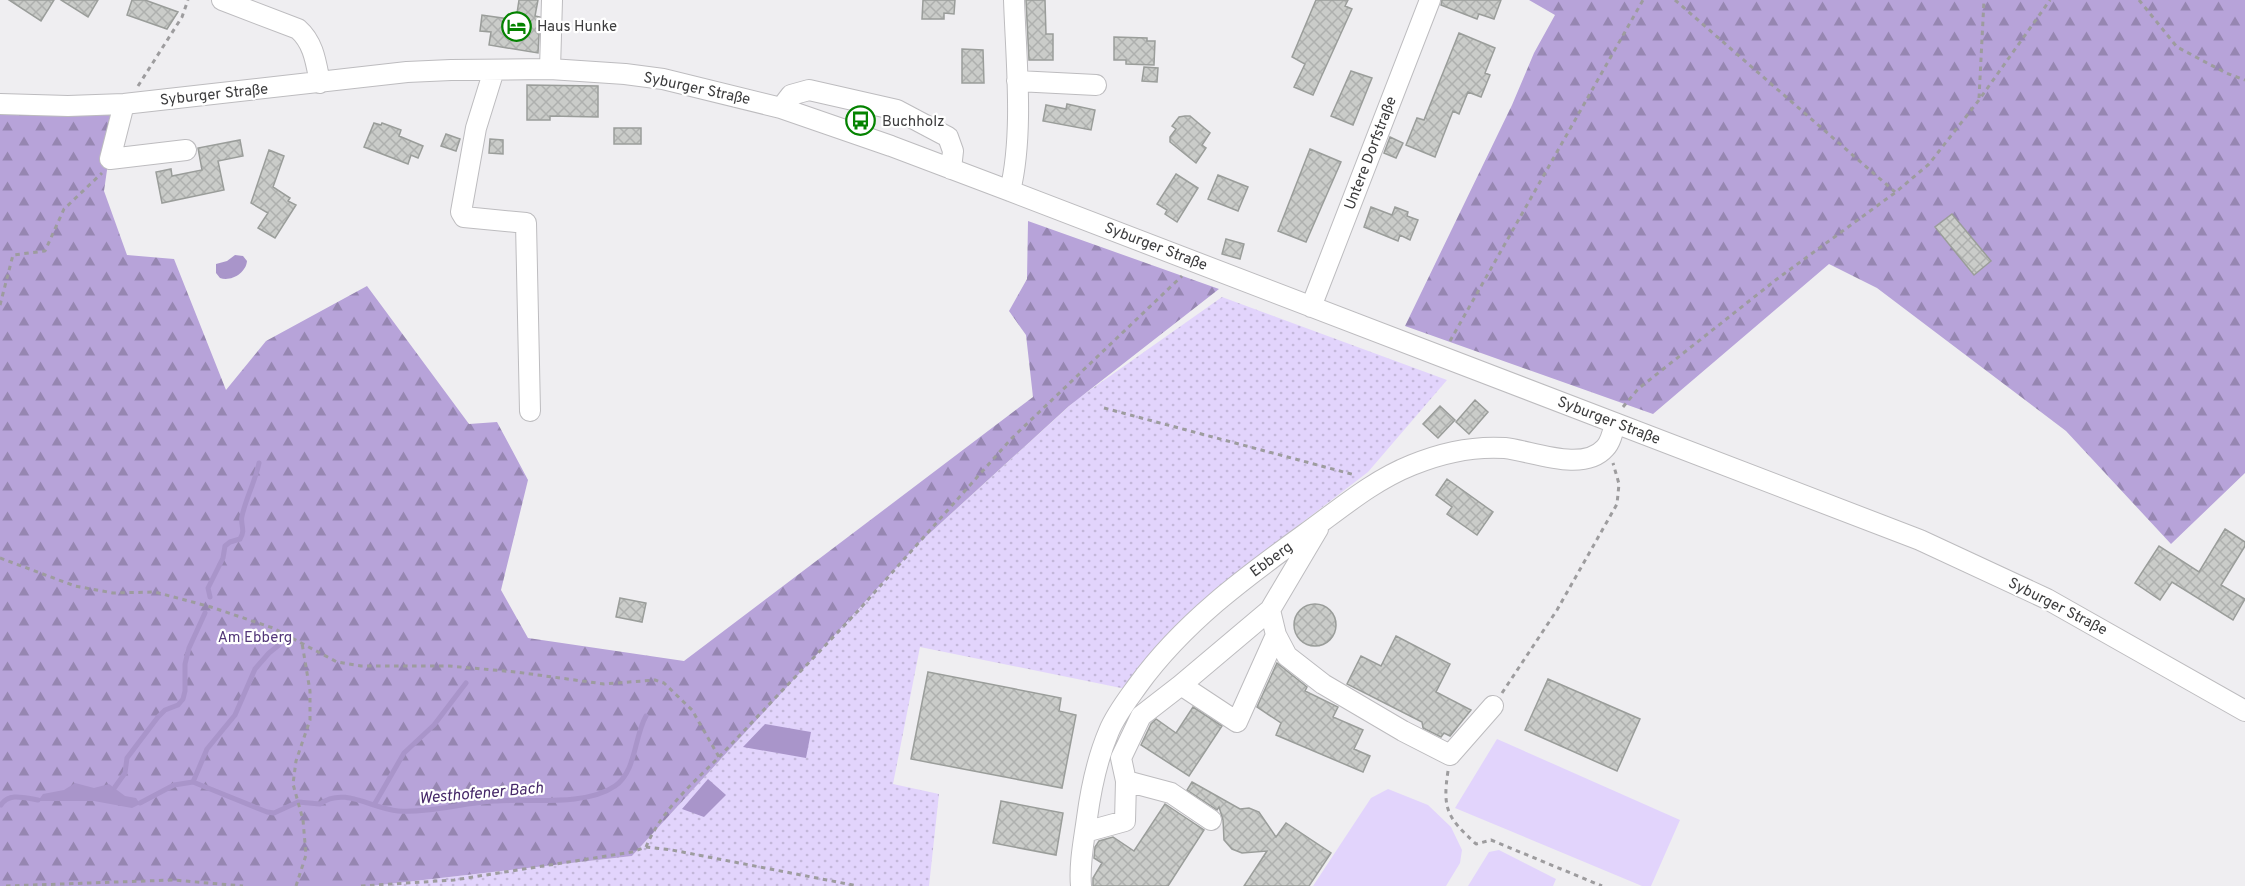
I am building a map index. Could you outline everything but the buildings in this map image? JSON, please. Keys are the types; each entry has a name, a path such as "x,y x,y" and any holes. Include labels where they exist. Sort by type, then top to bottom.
{"street":[{"path":"222,0 298,29 308,37 320,83"},
{"path":"550,69 552,0"},
{"path":"1010,190 1014,173 1017,81 1014,0"},
{"name":"Untere Dorfstraße","path":"1311,307 1430,0"},
{"name":"Syburger Straße","path":"0,104 68,106 124,104 407,72 550,69 663,78 781,108 1010,190 1856,514 2047,599 2245,711"},
{"path":"494,70 476,128 461,212 465,217 526,222 530,411"},
{"path":"1017,81 1096,85"},
{"path":"781,108 791,95 809,90 897,111 948,137 953,152 951,169"},
{"path":"124,104 110,159 186,150"},
{"path":"1605,448 1615,423"},
{"name":"Ebberg","path":"1081,886 1085,832 1096,770 1110,729 1151,667 1212,604 1372,485 1411,465 1445,454 1481,448 1506,448 1569,461 1596,454 1605,448"},
{"path":"1085,832 1125,821 1126,781 1121,758 1141,716 1270,610 1323,521"},
{"path":"1270,610 1276,635 1287,656 1323,684 1403,731 1450,755 1493,706"},
{"path":"1181,685 1237,722 1276,635"},
{"path":"1126,781 1171,793 1211,820"}],"path":[{"path":"124,104 135,92 182,17 188,0"},
{"path":"1442,356 1643,0"},
{"path":"1675,0 1896,192"},
{"path":"1979,100 1984,0"},
{"path":"1615,423 1623,405 1638,389 1777,279 1896,192 1929,164 1979,100 2050,0"},
{"path":"2139,0 2177,47 2226,73 2245,80"},
{"path":"0,305 13,255 45,251 64,209 105,170 110,159"},
{"path":"646,847 652,833 669,808 857,612 1012,438 1196,262"},
{"path":"1104,408 1352,474 1372,485"},
{"path":"1493,706 1557,610 1617,504 1620,494 1618,475 1605,448"},
{"path":"0,558 75,586 113,593 155,592 211,607 273,628 337,662 361,666 449,666 604,684 656,680 664,683 692,710 718,757"},
{"path":"296,886 306,855 303,820 293,784 296,761 310,720 310,691 302,643"},
{"path":"1450,755 1446,806 1452,818 1476,844 1491,840 1602,886"},
{"path":"361,886 454,880 632,852 646,847 858,886"},
{"path":"6,886 174,880 243,886"}],"shaded area":[{"path":"235,255 243,256 247,261 244,269 233,278 220,278 216,273 216,264 227,261"},
{"path":"1222,297 1447,380 1368,472 1213,591 1126,689 920,647 893,784 939,794 929,886 371,886 632,856 919,543 1076,400"},
{"path":"765,724 811,732 806,758 743,747"},
{"path":"1497,739 1680,820 1651,886 1642,886 1455,808"},
{"path":"708,779 726,795 704,817 682,809"},
{"path":"75,783 94,788 109,784 125,796 136,798 140,804 132,808 94,801 38,801 43,794 64,790"},
{"path":"1388,789 1428,805 1451,827 1462,850 1460,863 1446,886 1313,886 1371,798"},
{"path":"1499,850 1556,879 1553,886 1468,886 1489,852"}],"green space":[{"path":"1529,0 2245,0 2245,473 2171,544 2066,431 1877,288 1829,264 1653,414 1405,326 1512,105 1534,53 1555,15"},
{"name":"Am Ebberg","path":"0,111 115,114 104,191 127,255 174,259 226,390 266,341 367,286 469,424 497,422 528,480 501,590 528,638 684,661 1033,397 1026,335 1009,311 1027,279 1028,221 1219,289 1069,406 919,543 632,856 371,886 0,886"}],"waterway":[{"path":"210,597 208,588 223,558 225,546 242,536 242,516 259,463"},
{"path":"115,787 125,773 127,758 158,717 165,710 178,705 183,699 185,664 189,648 205,613"},
{"path":"193,782 207,749 235,715 255,669 279,645"},
{"path":"374,805 404,753 434,725 466,683"},
{"name":"Westhofener Bach","path":"140,803 174,785 193,782 274,813 298,802 320,804 339,797 398,811 494,801 588,797 603,793 622,780 631,763 646,716"},
{"name":"Westhofener Bach","path":"1,805 8,798 13,797 38,800"}],"place":[{"name":"Haus Hunke","path":"516,26"},
{"name":"Buchholz","path":"861,121"}]}
